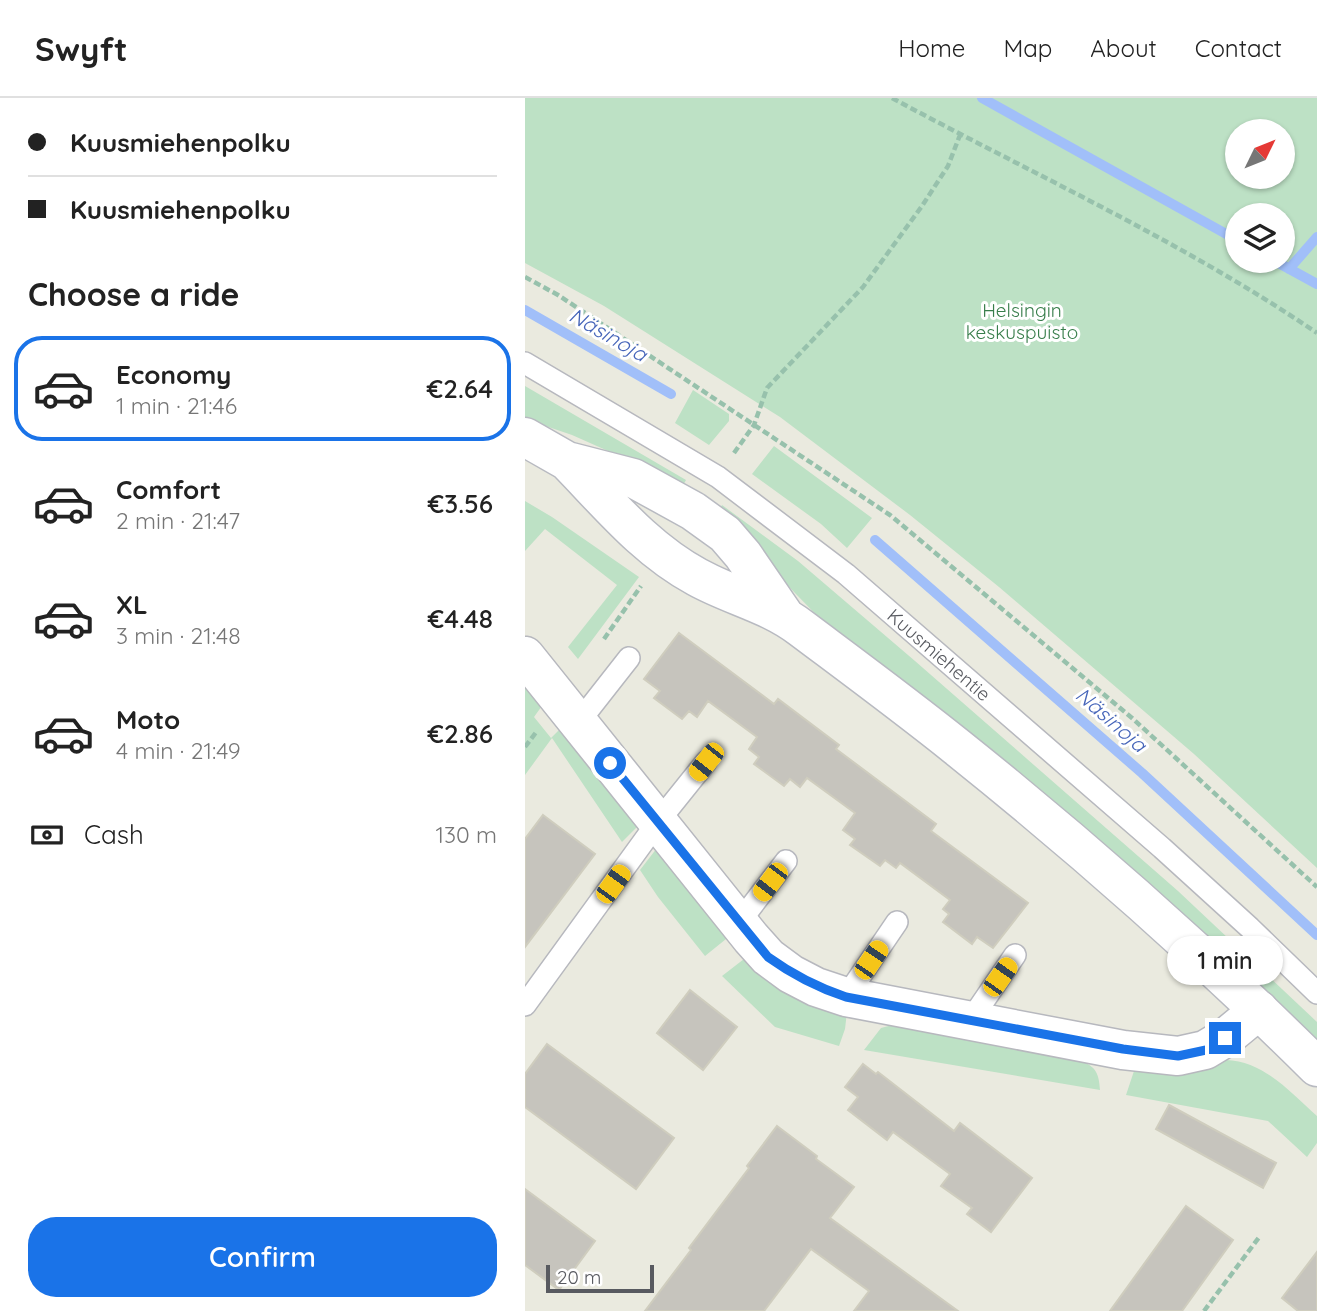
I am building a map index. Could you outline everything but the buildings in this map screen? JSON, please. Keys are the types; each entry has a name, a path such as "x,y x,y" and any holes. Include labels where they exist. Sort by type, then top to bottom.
{"main road":[{"path":"525,437 567,461 633,478 693,511 725,534 743,555 784,615"},
{"path":"567,461 631,528 663,556 697,578 784,615 956,746 1108,874 1259,1010 1317,1067"},
{"path":"525,656 738,924 768,957 791,974 816,987 846,997 969,1021 1123,1049 1178,1056 1206,1050 1259,1010"}],"lane":[{"name":"Kuusmiehentie","path":"525,363 718,477 846,574 1162,848 1317,993"},
{"path":"578,723 629,658"},
{"path":"525,1005 657,823 706,762"},
{"path":"738,924 786,861"},
{"path":"846,997 897,922"},
{"path":"969,1021 1016,955"}],"path":[{"path":"893,98 1203,261 1317,333"},
{"path":"754,425 768,388 863,287 922,206 948,166 960,135"},
{"path":"525,277 558,295 890,515 1132,718 1317,887"},
{"path":"1204,1311 1260,1236"}],"green space":[{"name":"Helsingin keskuspuisto","path":"525,98 1317,98 1317,868 1194,754 999,587 910,515 780,417 604,306 525,263"},
{"path":"525,386 686,480 681,489 642,466 572,435 525,419"},
{"path":"693,390 729,414 729,421 709,445 675,423"},
{"path":"774,446 872,518 847,548 821,524 752,474"},
{"path":"525,501 639,577 578,659 568,647 617,585 545,529 525,551"},
{"path":"722,505 798,561 1178,891 1317,1022 1317,1049 830,628 718,513"},
{"path":"525,679 544,703 534,717 551,738 561,728 642,822 622,842 552,738 525,775"},
{"path":"657,848 731,935 705,956 640,870"},
{"path":"752,958 847,1012 839,1046 775,1027 722,976 744,959"},
{"path":"896,1024 1080,1060 1096,1071 1100,1090 864,1050 881,1028"},
{"path":"1226,1060 1253,1066 1265,1072 1317,1116 1317,1143 1307,1157 1268,1121 1126,1095 1136,1065 1171,1071 1193,1071 1204,1070"}],"waterway":[{"path":"982,98 1225,233"},
{"path":"1295,262 1317,237"},
{"path":"1295,272 1317,284"},
{"name":"Näsinoja","path":"525,310 671,394"},
{"name":"Näsinoja","path":"875,540 1142,773 1317,935"}],"route":[{"path":"610,763 738,924 768,957 791,974 816,987 846,997 1123,1049 1178,1056 1206,1050 1225,1038"}]}
